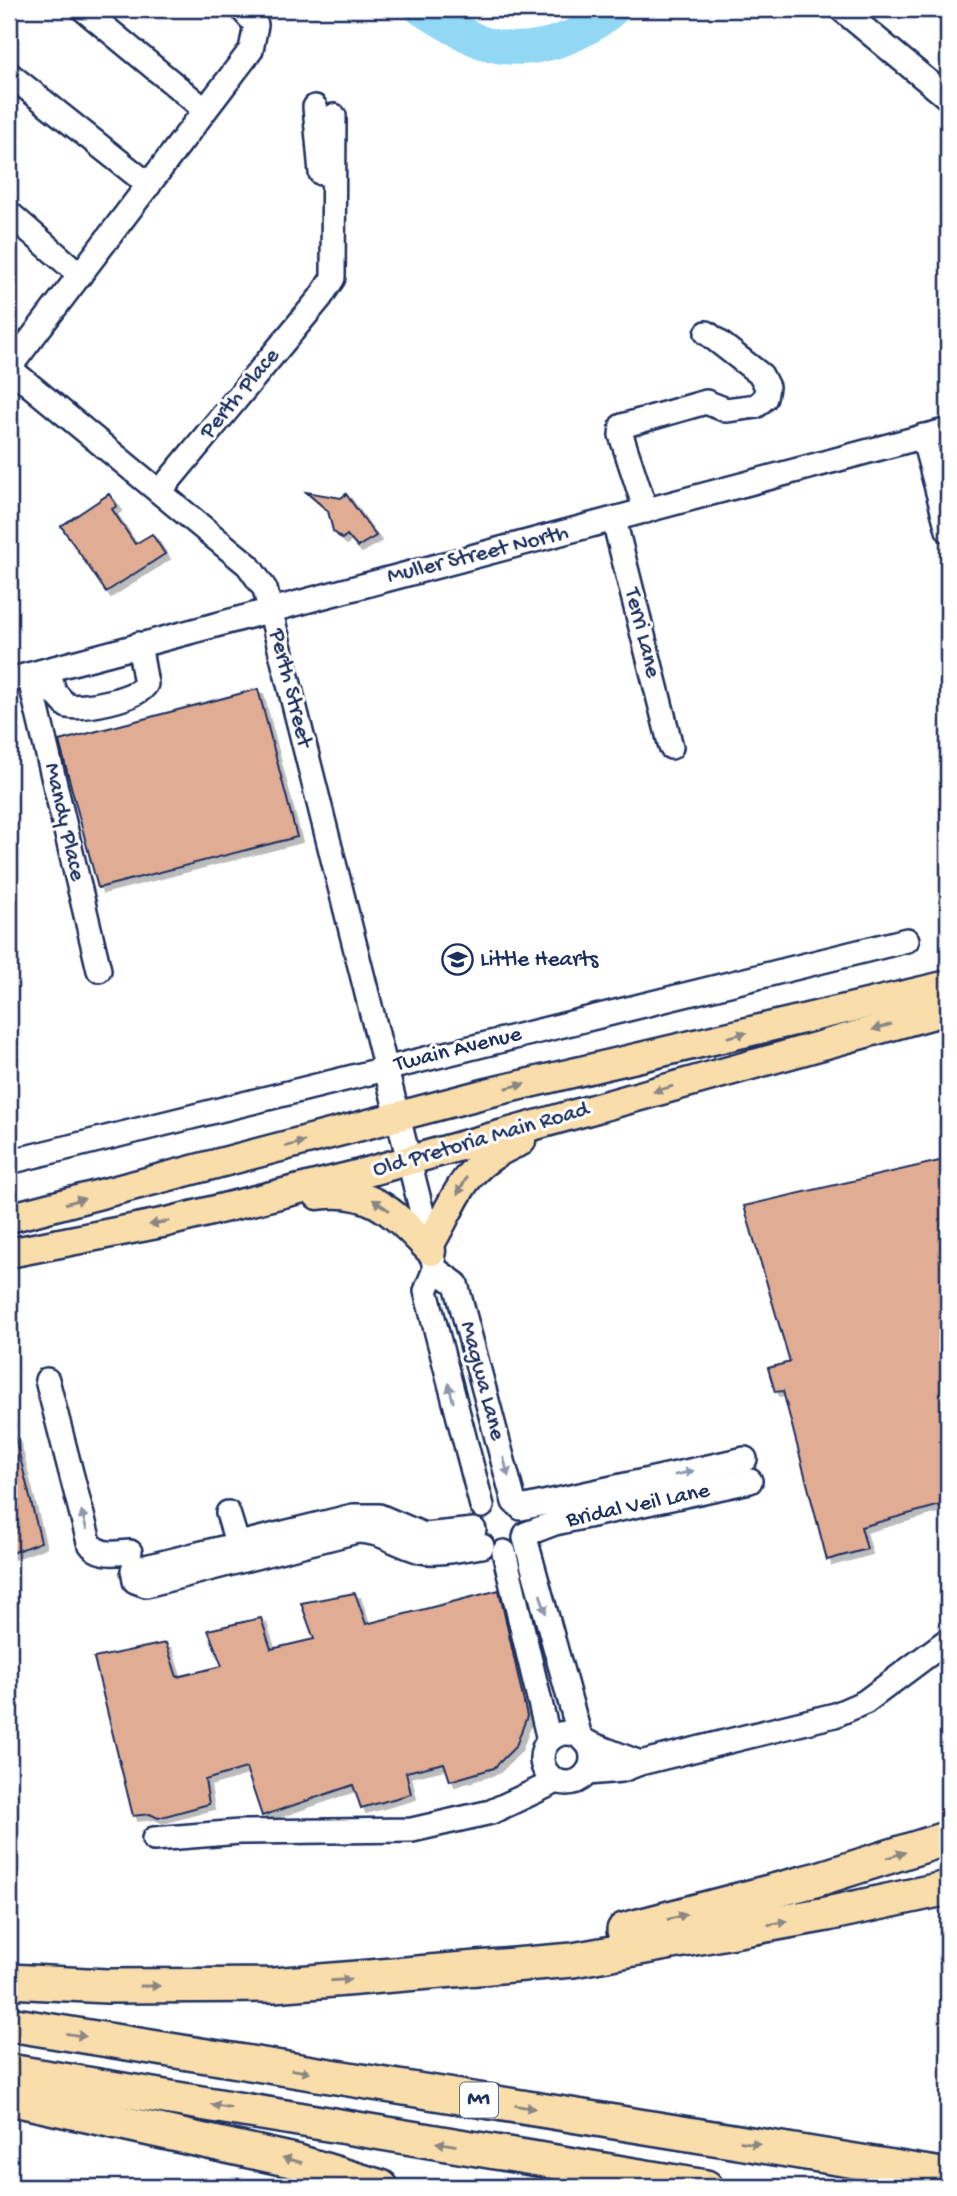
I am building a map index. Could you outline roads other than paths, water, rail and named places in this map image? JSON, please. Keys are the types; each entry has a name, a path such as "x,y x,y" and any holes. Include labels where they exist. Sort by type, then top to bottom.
{"highway":[{"path":"469,1969 815,1880 948,1838"},
{"path":"9,1981 107,1986 273,1985 586,1958 827,1914 948,1888"},
{"name":"M1","path":"9,2024 948,2176"},
{"name":"M1","path":"9,2071 706,2187"},
{"path":"9,2098 295,2161 381,2187"}],"main road":[{"name":"Old Pretoria Main Road","path":"9,1218 488,1093 948,985"},
{"name":"Old Pretoria Main Road","path":"9,1253 199,1214 948,1010"},
{"path":"199,1214 334,1193 352,1194 381,1205 432,1255 470,1172 480,1162 493,1153 627,1099"}],"street":[{"path":"83,9 204,108"},
{"path":"9,368 255,41 256,25 242,9"},
{"path":"841,9 948,98"},
{"path":"9,74 149,185"},
{"name":"Perth Place","path":"161,490 323,294 324,111"},
{"path":"9,213 80,275"},
{"path":"646,510 621,435 622,426 706,402 726,410 756,406 765,398 767,387 761,375 707,333"},
{"name":"Perth Street","path":"9,368 161,490 248,565 265,589 409,1158"},
{"name":"Muller Street North","path":"28,675 270,608 614,520 948,430"},
{"path":"923,436 948,530"},
{"name":"Terri Lane","path":"614,520 671,747"},
{"path":"28,675 55,693 67,706 100,704 139,694 146,684 139,644"},
{"name":"Mandy Place","path":"28,675 99,970"},
{"name":"Twain Avenue","path":"9,1162 907,940"},
{"name":"Magwa Lane","path":"409,1158 432,1255 426,1291 482,1506"},
{"name":"Magwa Lane","path":"432,1255 456,1284 518,1505 526,1516 525,1536 583,1739"},
{"path":"47,1380 89,1542 103,1553 130,1552"},
{"name":"Bridal Veil Lane","path":"525,1536 629,1497 748,1470"},
{"name":"Bridal Veil Lane","path":"518,1505 629,1497"},
{"path":"518,1505 498,1499 482,1506 476,1513 550,1740"},
{"path":"228,1513 240,1553 357,1531 404,1536 435,1552 487,1543 518,1546 525,1536"},
{"path":"154,1839 240,1832 412,1830 491,1812 557,1781 573,1782 587,1773 622,1770 640,1763 835,1715 865,1702 948,1640"},
{"path":"524,1797 550,1740 564,1733 640,1763"},
{"path":"583,1739 592,1757 587,1773"},
{"path":"542,1762 550,1776 557,1781"}],"waterway":[{"path":"421,9 484,43 519,48 536,47 570,37 614,9"}],"place":[{"name":"Little Hearts","path":"457,960"}]}
